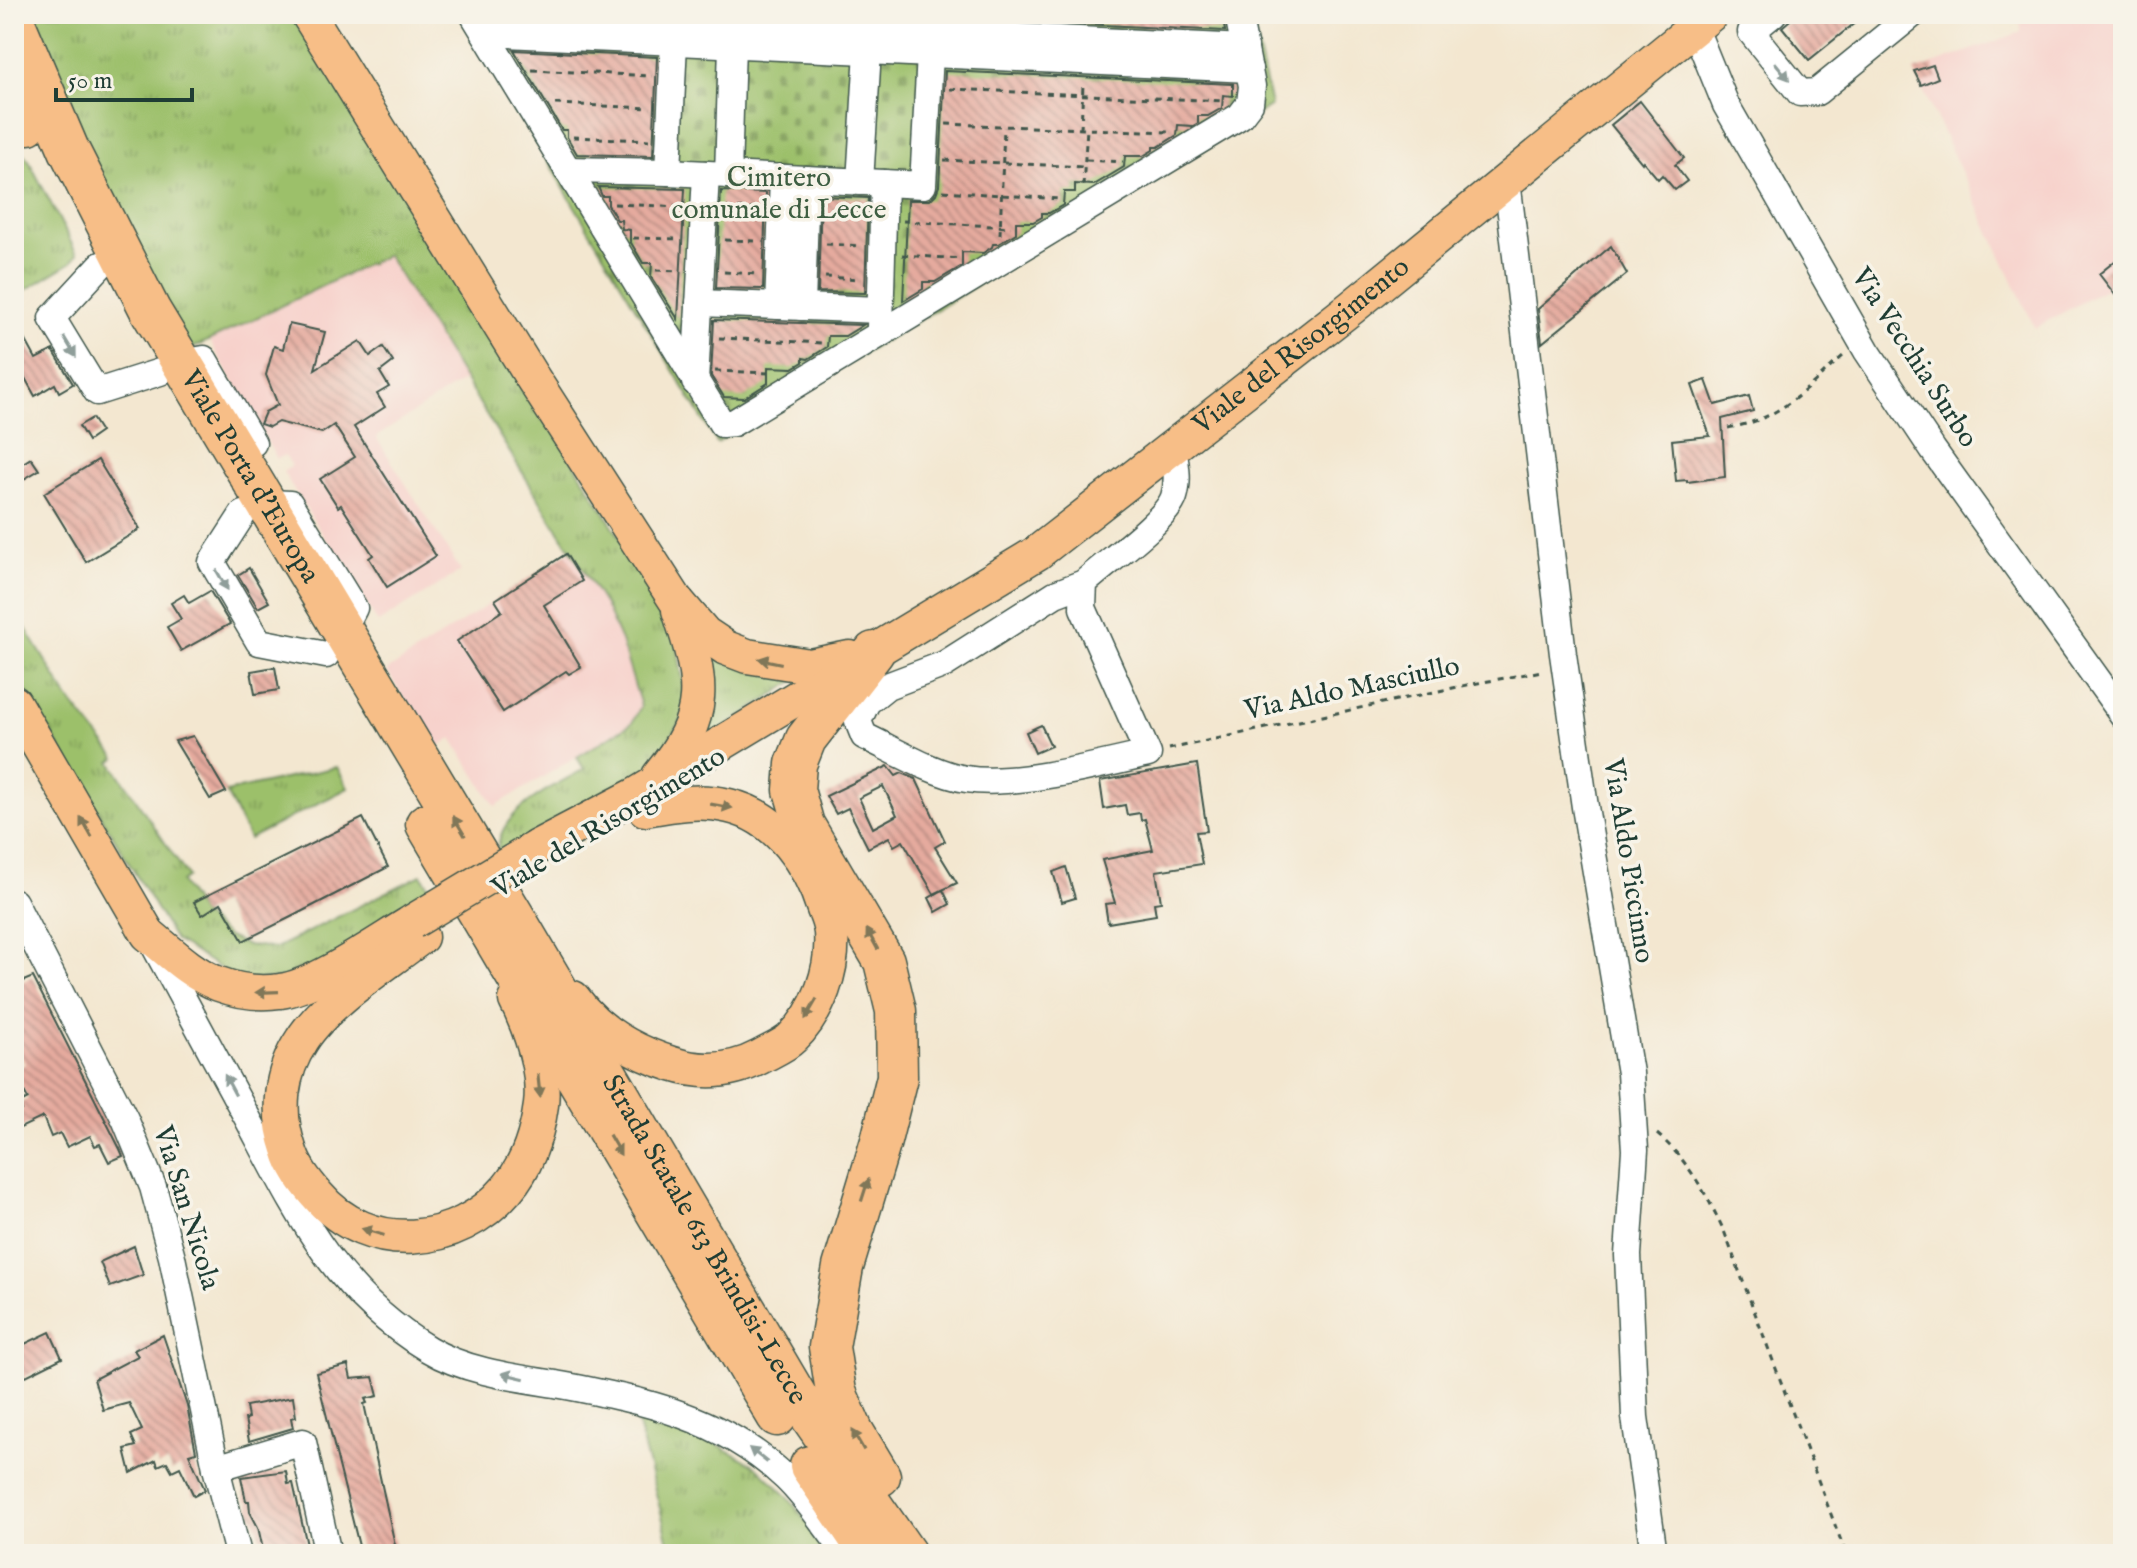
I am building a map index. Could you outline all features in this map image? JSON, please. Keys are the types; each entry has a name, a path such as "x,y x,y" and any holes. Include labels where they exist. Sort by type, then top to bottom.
{"highway":[{"name":"Viale Porta d'Europa","path":"14,21 24,79 22,116 101,265 171,368 253,499 334,643 502,925"},
{"name":"Viale Porta d'Europa","path":"24,79 69,150 137,283 171,368"},
{"path":"874,652 806,739 796,764 794,790 804,825 884,961 896,1011 897,1077 843,1267 829,1347 836,1392 853,1431 928,1554"},
{"name":"Strada Statale 613 Brindisi-Lecce","path":"502,925 773,1411 870,1554"},
{"name":"Strada Statale 613 Brindisi-Lecce","path":"502,925 797,1397 906,1554"}],"main road":[{"path":"24,79 27,14"},
{"path":"308,14 530,374 675,599 705,634 726,648 747,656 810,666 874,652"},
{"name":"Viale del Risorgimento","path":"416,930 542,855 640,802 874,652 1037,553 1507,180 1698,19"},
{"path":"640,802 675,756 696,715 697,671 675,599"},
{"path":"14,703 148,934 182,962 217,983 249,992 282,991 312,981 416,930"},
{"path":"502,925 582,1011 616,1040 649,1057 685,1068 713,1072 749,1063 791,1040 814,1007 829,971 831,930 817,888 802,860 785,839 757,817 730,806 689,801 640,802"},
{"path":"416,930 302,1038 288,1065 281,1095 281,1128 303,1179 346,1222 373,1233 399,1238 432,1235 461,1224 489,1207 517,1175 535,1133 541,1102 537,1062 528,1024 496,960 502,925"}],"street":[{"path":"534,14 1247,58"},
{"path":"479,24 722,424 733,423 812,375 880,328 999,262 1085,204 1240,116 1250,103 1252,86 1238,14"},
{"path":"1773,14 1751,32 1800,93 1817,92 1913,14"},
{"name":"Via Vecchia Surbo","path":"1698,19 1726,105 1861,340 1933,450 2123,715"},
{"path":"479,24 674,42 1084,61 1247,58"},
{"path":"674,42 669,141 698,173"},
{"path":"692,372 698,173 732,45"},
{"path":"868,51 899,179"},
{"path":"880,328 899,179 926,123 930,54"},
{"path":"567,170 899,179"},
{"path":"790,307 795,178"},
{"name":"Via Aldo Piccinno","path":"1507,180 1565,667 1630,1073 1635,1150 1628,1255 1635,1417 1654,1554"},
{"path":"880,328 881,280 890,251"},
{"path":"101,265 52,318 97,392 171,368"},
{"path":"692,372 699,303 694,271"},
{"path":"699,303 790,307 880,328"},
{"path":"1084,583 1083,608 1148,754 997,782 964,779 864,736 858,721 867,702 887,686 945,664 1055,594 1084,583 1152,524 1173,501 1177,476 1173,448"},
{"name":"Via San Nicola","path":"14,902 125,1119 153,1187 172,1257 216,1468 238,1554"},
{"path":"266,1153 266,1093 274,1056 293,1026 321,999 416,930"},
{"path":"148,934 306,1226 341,1276 379,1314 430,1350 471,1366 667,1408 718,1428 754,1450 789,1480 847,1554"},
{"path":"216,1468 303,1442 328,1554"}],"path":[{"path":"899,179 929,190 1085,204 1084,61"},
{"path":"506,68 672,77"},
{"path":"928,88 1250,103"},
{"path":"527,103 671,109"},
{"path":"926,123 1212,133"},
{"path":"608,237 792,242 999,262 1004,126"},
{"path":"547,136 669,141"},
{"path":"899,179 1003,162 1084,167"},
{"path":"587,204 794,211 1014,227"},
{"path":"627,269 881,280"},
{"path":"697,337 880,328"},
{"path":"1728,428 1754,424 1772,415 1798,397 1861,340"},
{"path":"692,372 812,375"},
{"name":"Via Aldo Masciullo","path":"1148,754 1462,686 1565,667"},
{"path":"1633,1113 1667,1142 1708,1197 1758,1317 1846,1554"}],"shaded area":[{"path":"2020,14 2123,14 2123,255 2100,274 2109,287 2035,328 1914,71 2021,32"},
{"path":"387,254 464,380 376,437 461,571 378,623 283,472 292,466 285,455 277,459 209,340"},
{"path":"570,551 605,605 621,641 641,706 632,723 495,806 452,738 435,749 387,671"}],"green space":[{"path":"33,14 296,14 673,623 688,709 647,774 498,864 498,846 512,817 538,795 584,769 577,757 632,723 641,706 621,641 605,605 387,255 191,349 99,185"},
{"name":"Cimitero comunale di Lecce","path":"459,14 1251,14 1271,106 717,443"},
{"path":"1251,14 1295,14 1254,27"},
{"path":"14,143 28,159 77,254 72,262 14,297"},
{"path":"14,609 68,698 116,758 111,762 188,877 181,882 202,915 228,937 246,945 276,948 421,875 439,900 312,976 241,981 175,940 14,671"},
{"path":"703,656 803,675 696,746"},
{"path":"337,767 348,788 249,839 226,792"},
{"path":"634,1410 679,1423 756,1466 787,1496 831,1554 672,1554"}],"building":[{"path":"1069,14 1223,20 1225,31 921,16"},
{"path":"1797,14 1866,14 1809,60 1782,27"},
{"path":"514,50 657,57 653,156 577,154 567,137 567,130 562,130"},
{"path":"1933,65 1938,78 1921,85 1914,71"},
{"path":"945,71 1233,84 1233,96 1223,95 1222,108 1208,116 1198,116 1198,123 1193,126 1178,125 1177,135 1153,147 1143,156 1125,156 1124,167 1094,185 1075,184 1075,192 1064,192 1063,205 1049,213 1042,213 1042,217 1033,222 1016,222 1016,233 993,244 983,253 962,252 962,266 935,282 923,282 923,289 903,301 908,200 930,200 939,186"},
{"path":"1640,101 1684,158 1675,165 1687,181 1675,190 1662,175 1658,179 1642,163 1611,125"},
{"path":"598,187 685,189 678,319 651,277 652,263 643,263 630,241 630,230 622,229 621,220 617,220 608,205 608,196 602,196"},
{"path":"721,191 766,193 763,289 716,288"},
{"path":"821,196 868,198 865,293 818,292"},
{"path":"1611,246 1627,274 1542,343 1538,309"},
{"path":"2115,261 2123,271 2123,305 2099,274"},
{"path":"714,320 863,325 845,336 828,336 827,347 808,359 803,358 803,362 793,368 768,367 768,383 744,398 724,397 711,376"},
{"path":"289,324 325,332 315,369 360,341 370,356 383,347 393,362 380,372 389,387 377,394 385,407 354,427 436,556 387,587 369,558 373,555 320,479 355,457 334,425 322,433 278,422 269,427 260,424 265,412 278,405 266,375 274,346 283,349"},
{"path":"24,337 36,359 53,350 73,384 59,392 55,384 35,396 14,358 14,343"},
{"path":"1706,380 1715,405 1749,396 1753,411 1722,419 1725,477 1676,481 1672,440 1710,436 1692,385"},
{"path":"92,418 101,432 88,441 79,426"},
{"path":"31,458 39,470 19,482 14,469"},
{"path":"98,460 140,529 86,562 44,493"},
{"path":"566,554 582,581 544,605 581,667 569,674 566,671 503,712 457,641 502,611 495,600"},
{"path":"249,568 269,602 258,608 238,575"},
{"path":"210,591 230,624 181,651 167,627 181,619 171,603 184,595 189,603"},
{"path":"275,667 279,690 255,694 251,671"},
{"path":"1041,725 1051,746 1035,753 1026,732"},
{"path":"193,736 226,792 210,799 175,741"},
{"path":"1197,764 1207,831 1196,832 1202,864 1156,871 1161,902 1154,903 1156,915 1108,923 1105,904 1115,903 1102,860 1153,850 1145,819 1141,820 1140,813 1127,815 1125,805 1104,809 1100,781"},
{"path":"888,766 896,776 902,773 916,779 945,841 935,847 957,883 934,894 903,841 894,846 889,837 868,848 848,808 836,814 826,796","holes":["883,786 897,815 873,828 859,798"]},
{"path":"363,818 388,867 243,941 221,903 202,915 194,902"},
{"path":"1066,867 1075,898 1062,902 1053,872"},
{"path":"943,890 950,904 936,912 929,898"},
{"path":"33,977 123,1156 109,1162 100,1144 95,1146 90,1136 67,1147 60,1133 51,1137 43,1117 14,1131 14,1113 22,1110 19,1104 28,1099 14,1071 25,1064 14,1044 14,1033 20,1030 14,1016 14,985"},
{"path":"134,1246 143,1275 110,1287 100,1262"},
{"path":"50,1332 62,1358 22,1378 14,1361 14,1349"},
{"path":"163,1335 187,1406 196,1452 189,1454 205,1490 194,1496 180,1467 172,1471 167,1462 158,1466 156,1460 131,1473 125,1449 136,1446 131,1435 142,1430 129,1403 103,1410 94,1379 138,1356 134,1350"},
{"path":"348,1365 351,1379 373,1377 378,1396 365,1399 367,1403 364,1404 397,1554 361,1554 316,1373"},
{"path":"293,1397 296,1417 291,1418 293,1428 249,1441 246,1406"},
{"path":"286,1471 288,1484 293,1483 309,1554 264,1554 258,1527 250,1512 249,1501 246,1501 241,1477"}]}
